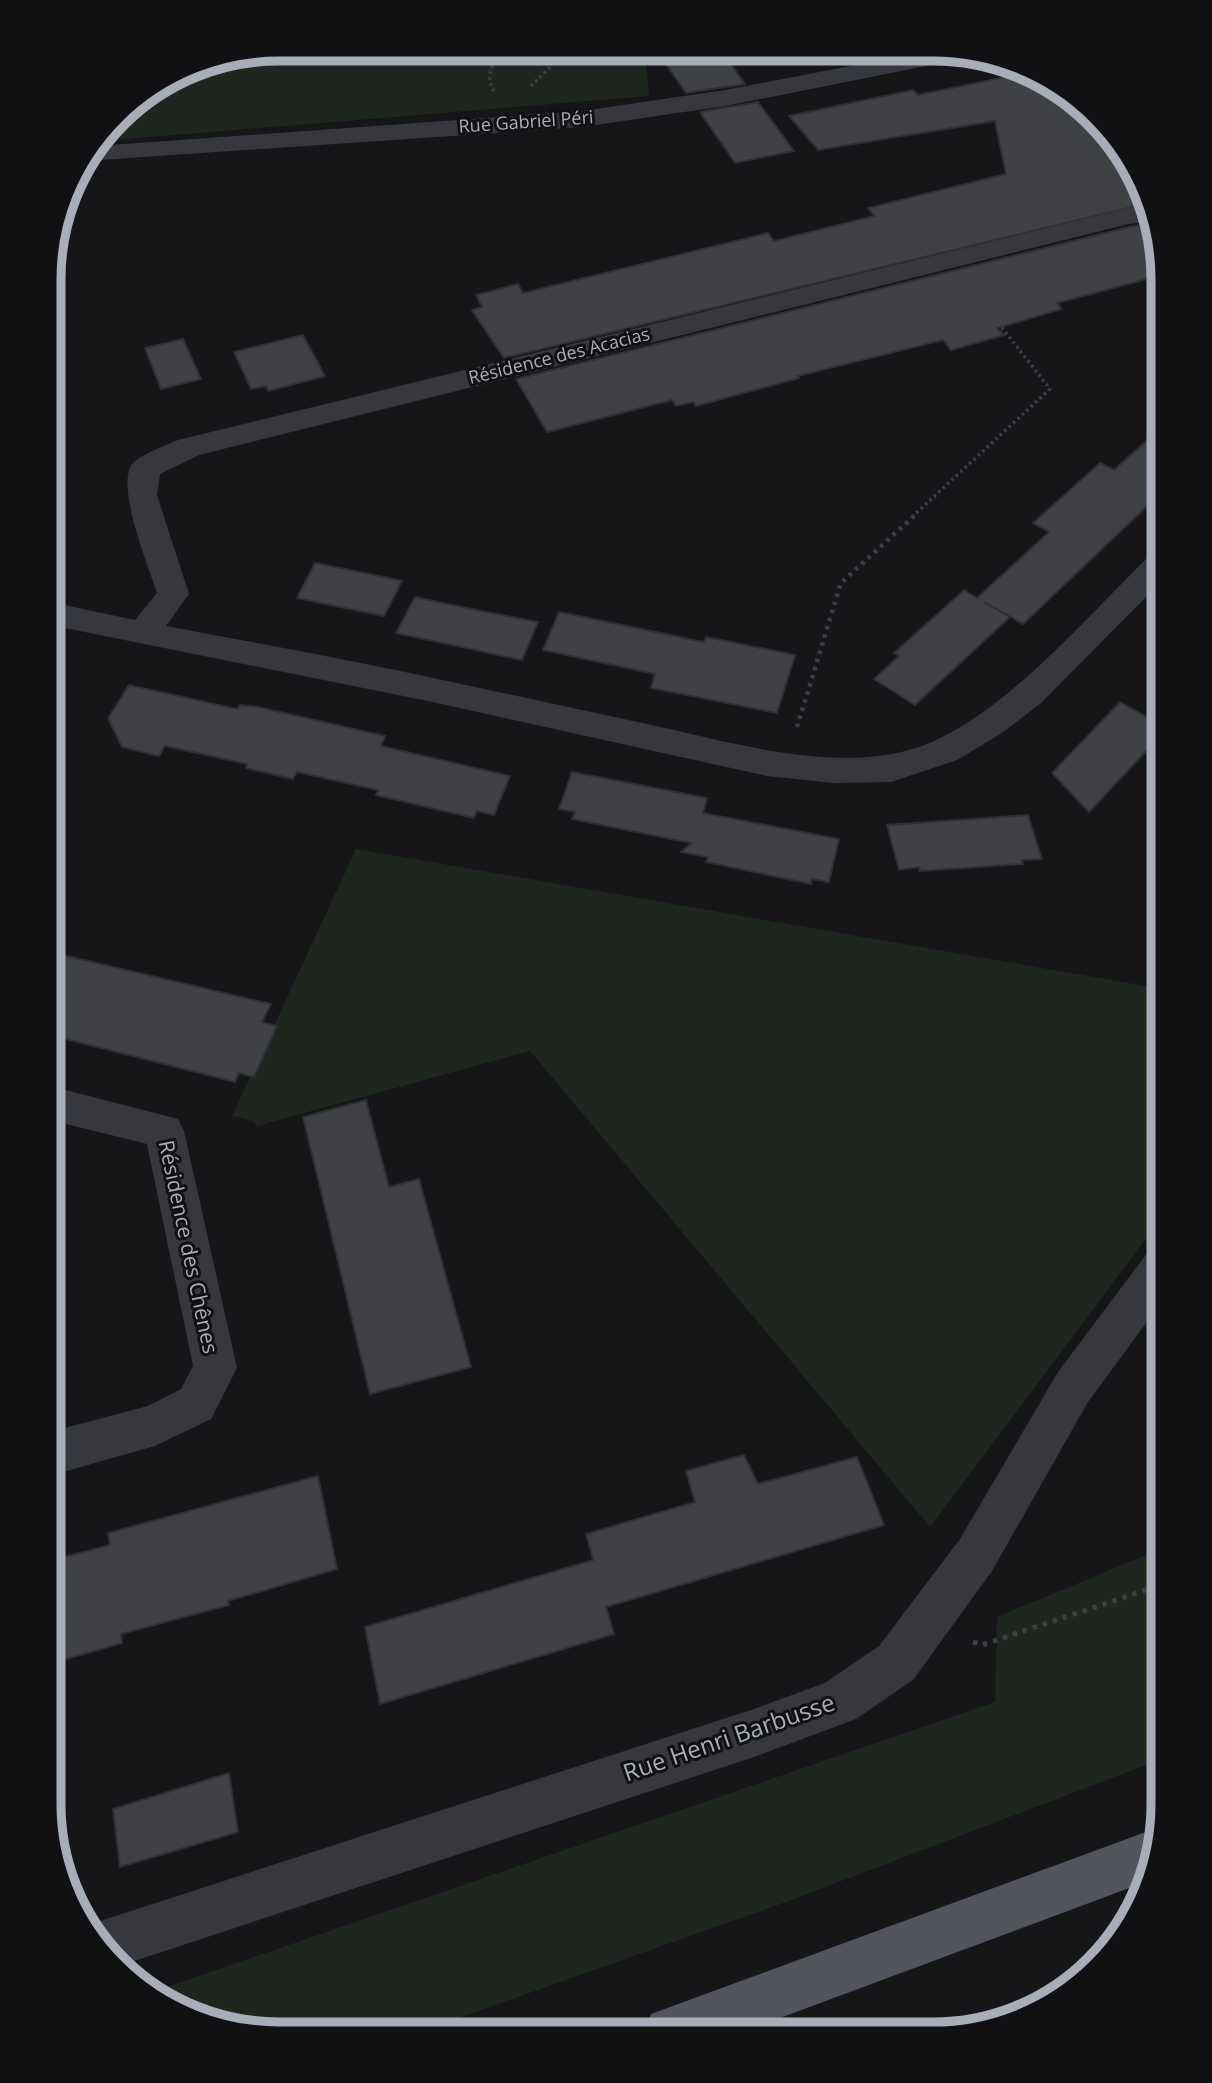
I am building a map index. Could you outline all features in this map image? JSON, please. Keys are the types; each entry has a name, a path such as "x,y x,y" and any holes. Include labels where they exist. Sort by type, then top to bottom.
{"main road":[{"path":"700,2022 1143,1858"}],"street":[{"name":"Rue Gabriel Péri","path":"102,153 582,119 725,98 915,61"},
{"name":"Résidence des Acacias","path":"143,634 173,594 142,495 145,469 189,447 1141,214"},
{"path":"61,615 143,634 428,689 767,763 834,770 891,769 945,751 990,724 1029,694 1151,573"},
{"name":"Résidence des Chênes","path":"61,1105 164,1132 215,1367 196,1404 155,1425 61,1451"},
{"name":"Rue Henri Barbusse","path":"112,1943 741,1738 839,1702 896,1664 925,1627 976,1555 1073,1387 1150,1283"}],"path":[{"path":"495,62 488,76 489,86 495,93"},
{"path":"522,91 532,86 549,68 549,62"},
{"path":"785,765 841,583 1050,389 950,260"},
{"path":"925,1627 982,1645 1150,1587"}],"shaded area":[{"path":"646,61 649,96 112,140 135,115 170,90 209,73 237,65 265,62"},
{"path":"356,849 1151,987 1150,1233 930,1527 530,1051 257,1126 253,1121 232,1116"},
{"path":"1150,1553 1150,1764 786,1902 447,2022 251,2020 196,2005 163,1988 995,1702 997,1617"}],"building":[{"path":"664,61 729,61 745,84 686,93"},
{"path":"1010,76 1029,84 1077,115 1097,135 1114,158 1138,206 504,358 472,310 482,307 476,295 518,284 523,293 768,233 774,241 874,216 868,208 1006,174 995,121 818,150 789,116 913,90 918,95"},
{"path":"758,102 794,151 735,163 700,112"},
{"path":"1143,225 1151,278 1057,303 1062,309 997,328 1004,335 951,350 943,340 798,376 799,378 696,406 693,402 676,406 672,400 547,432 516,379"},
{"path":"303,335 325,376 268,391 266,386 251,389 234,352"},
{"path":"183,339 201,379 161,389 145,348"},
{"path":"1151,437 1151,503 1023,624 984,602 1010,617 915,705 874,679 899,656 894,653 964,590 977,598 1049,532 1033,523 1100,463 1114,470"},
{"path":"315,563 402,581 384,616 297,598"},
{"path":"415,597 538,622 522,660 396,633"},
{"path":"559,612 704,642 706,637 795,655 777,713 651,688 655,674 543,650"},
{"path":"129,685 237,709 240,705 258,707 385,736 381,746 510,776 494,815 477,811 474,818 376,795 378,790 297,772 293,779 246,768 247,764 165,746 159,756 122,747 108,718"},
{"path":"1120,702 1151,719 1151,746 1089,812 1052,773"},
{"path":"572,772 707,798 703,813 839,839 829,882 812,879 811,884 706,862 708,857 681,852 691,843 572,819 575,812 559,809"},
{"path":"1028,815 1042,859 1022,860 1023,864 899,870 887,825"},
{"path":"61,955 271,1004 262,1022 277,1026 254,1077 239,1073 235,1082 61,1038"},
{"path":"366,1100 389,1187 419,1179 471,1367 370,1394 303,1117"},
{"path":"744,1455 758,1484 857,1457 884,1525 606,1607 614,1634 380,1704 365,1627 593,1560 586,1534 695,1502 686,1471"},
{"path":"318,1476 337,1569 228,1601 229,1605 121,1634 122,1643 61,1661 61,1558 110,1545 108,1533"},
{"path":"229,1773 238,1832 120,1867 113,1809"}]}
